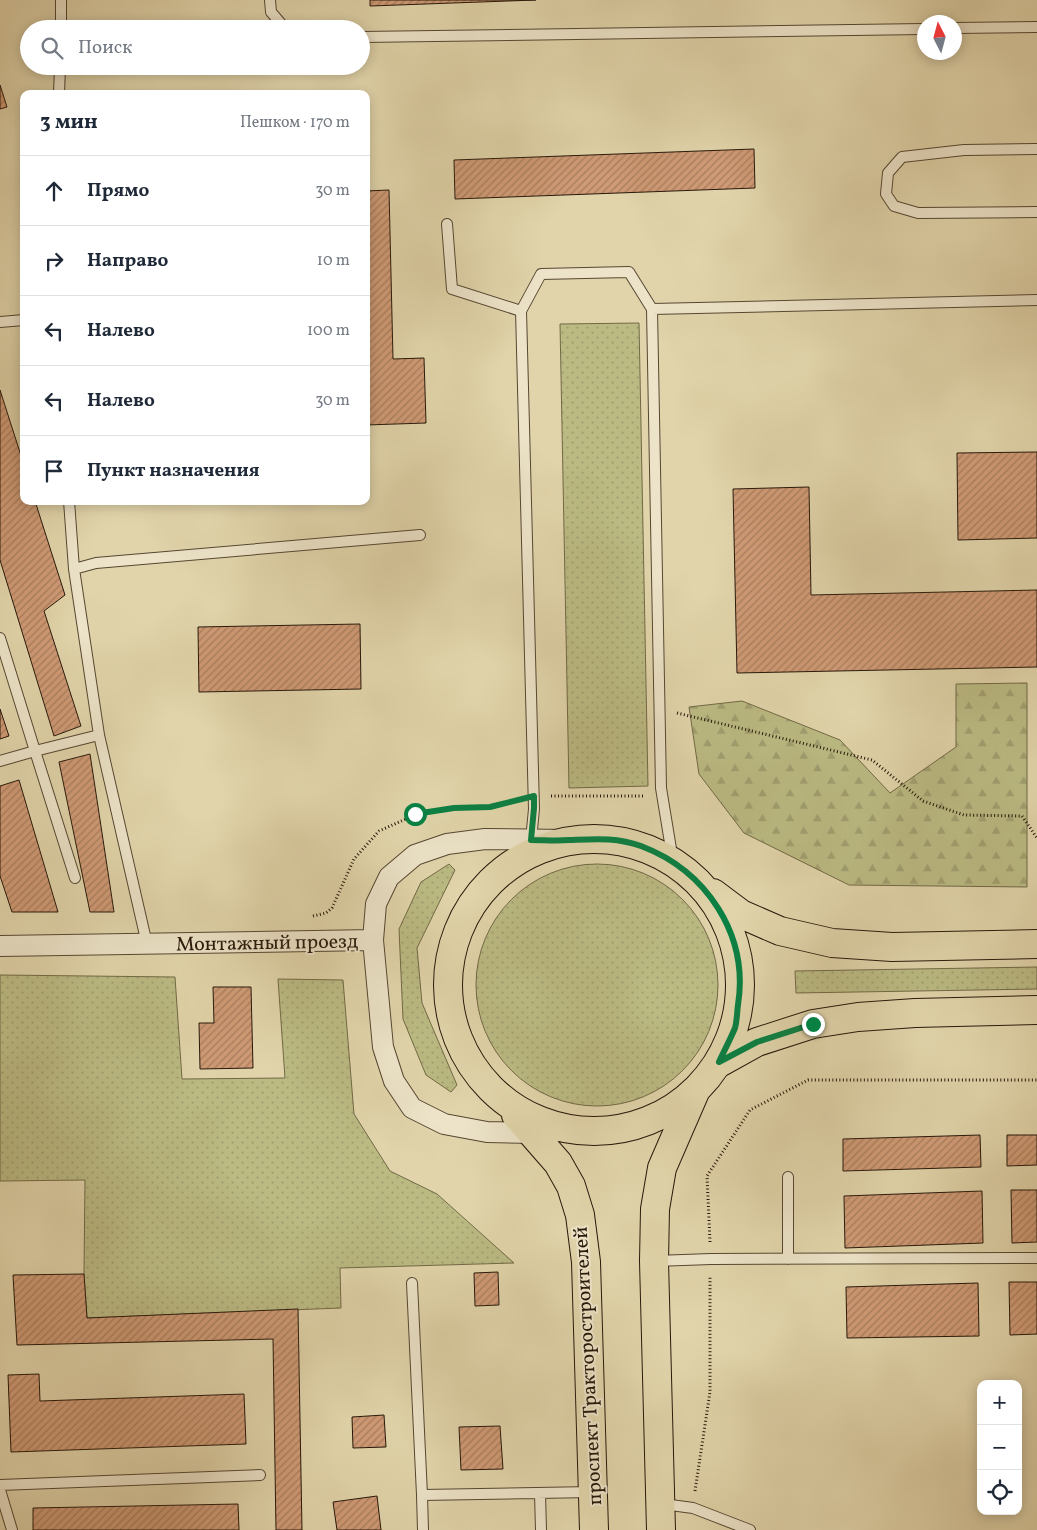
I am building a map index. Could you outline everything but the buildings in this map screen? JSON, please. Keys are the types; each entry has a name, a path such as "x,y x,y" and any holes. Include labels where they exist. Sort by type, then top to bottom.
{"main road":[{"path":"695,1092 665,1113 631,1127 598,1131 573,1130 539,1124 508,1106 486,1084 466,1056 452,1019 448,978 455,938 474,903 528,847 568,840 606,838 640,846 673,861 741,914 780,931 832,943 892,947 1037,944"},
{"path":"661,1517 654,1261 655,1209 662,1168 695,1092 719,1062 735,1026 741,987 736,948 721,911 696,880"},
{"path":"719,1062 757,1042 813,1024 849,1018 915,1013 1037,1010"},
{"name":"проспект Тракторостроителей","path":"508,1106 558,1163 571,1186 580,1215 586,1262 594,1530"}],"street":[{"path":"373,940 376,904 389,877 414,855 447,844 485,839 528,847"},
{"name":"Монтажный проезд","path":"0,946 373,940 383,1046 394,1081 412,1108 444,1124 487,1132 533,1133 573,1130"}],"lane":[{"path":"60,20 61,0"},
{"path":"270,0 270,12 277,20"},
{"path":"962,28 1037,27"},
{"path":"370,37 917,29"},
{"path":"59,90 60,75"},
{"path":"1037,149 964,150 902,157 888,173 886,194 894,206 918,214 1037,212"},
{"path":"447,224 452,290 521,311"},
{"path":"528,847 534,796 521,311 541,274 629,272 652,309 660,788 673,861"},
{"path":"652,309 1037,300"},
{"path":"0,322 20,320"},
{"path":"69,505 74,569 99,735 147,944"},
{"path":"74,569 96,563 420,535"},
{"path":"0,638 75,878"},
{"path":"0,761 99,735"},
{"path":"788,1176 788,1259"},
{"path":"654,1261 1037,1258"},
{"path":"412,1284 423,1530"},
{"path":"0,1485 260,1475"},
{"path":"0,1490 12,1530"},
{"path":"422,1495 594,1492"},
{"path":"540,1493 541,1530"},
{"path":"661,1517 693,1508 750,1530"}],"path":[{"path":"659,709 872,760 923,801 964,815 1022,816 1037,838"},
{"path":"309,917 326,913 332,908 354,859 379,831 415,814 454,808 490,807 534,796 662,796"}],"green space":[{"path":"639,323 648,786 569,788 560,324"},
{"path":"1027,683 1027,887 849,885 744,833 699,774 689,707 742,701 840,740 890,793 956,747 956,684"},
{"path":"449,864 455,870 417,948 422,1003 457,1085 451,1092 426,1075 403,1019 399,929 421,882"},
{"path":"585,864 609,864 632,869 654,878 683,899 698,918 709,939 716,961 718,985 716,1009 709,1031 698,1052 683,1071 654,1092 632,1101 609,1106 585,1106 562,1101 540,1092 520,1079 503,1062 490,1042 481,1020 476,997 476,973 481,950 490,928 503,908 520,891 540,878 562,869"},
{"path":"1037,967 1037,989 796,993 795,971"},
{"path":"0,975 175,977 182,1079 285,1078 278,979 343,980 354,1114 390,1171 437,1194 514,1263 340,1268 341,1308 87,1318 84,1274 85,1180 0,1181"}],"route":[{"path":"415,814 454,808 490,807 534,796 531,840 606,838 640,846 673,861 696,880 721,911 736,948 741,987 735,1026 719,1062 757,1042 813,1024"}]}
